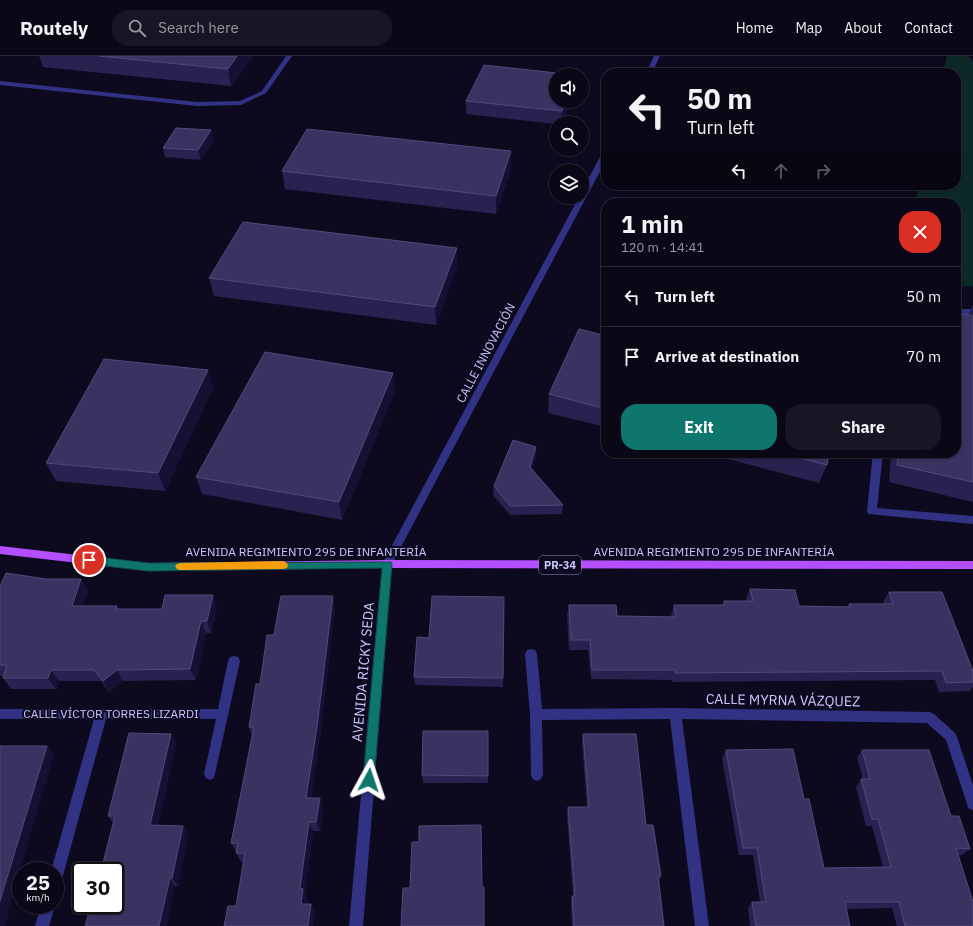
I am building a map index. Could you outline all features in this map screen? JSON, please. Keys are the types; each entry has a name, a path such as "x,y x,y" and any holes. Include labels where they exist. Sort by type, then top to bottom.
{"main road":[{"name":"AVENIDA REGIMIENTO 295 DE INFANTERÍA","path":"0,550 148,567 387,564 973,565"}],"street":[{"path":"0,83 197,104 241,103 264,92 289,56"},
{"path":"651,68 657,56"},
{"name":"CALLE INNOVACIÓN","path":"387,564 601,162"},
{"path":"961,312 973,312"},
{"path":"877,458 872,512 973,520"},
{"name":"AVENIDA RICKY SEDA","path":"356,926 387,564"},
{"path":"531,654 536,715 538,775"},
{"path":"210,774 234,661"},
{"path":"60,862 102,713"},
{"path":"675,713 702,926"},
{"name":"CALLE MYRNA VÁZQUEZ","path":"536,715 675,713 930,718 951,737 973,804"},
{"name":"CALLE VÍCTOR TORRES LIZARDI","path":"0,714 222,714"},
{"path":"42,926 45,914"}],"green space":[{"path":"947,56 968,56 973,61 973,286 961,287 961,198 916,198 918,190 961,190 961,68 944,68"}],"building":[{"path":"99,56 237,56 228,69"},
{"path":"484,65 549,72 549,108 563,108 562,111 466,101"},
{"path":"176,128 211,130 198,150 163,148"},
{"path":"307,129 511,151 496,196 282,171"},
{"path":"243,222 457,248 435,307 209,278"},
{"path":"961,314 973,316 973,482 897,465 898,458 961,458"},
{"path":"579,329 601,335 601,408 549,394"},
{"path":"265,352 393,373 339,502 196,477"},
{"path":"104,359 208,370 158,473 46,463"},
{"path":"513,440 536,447 530,467 563,505 510,506 494,486"},
{"path":"800,458 828,458 827,465"},
{"path":"6,573 46,579 81,579 72,606 117,606 116,609 162,609 165,595 213,595 207,621 201,621 190,669 117,670 103,681 94,670 51,670 48,678 3,678 7,665 0,665 0,586"},
{"path":"750,589 795,590 799,606 850,607 849,604 893,604 889,592 942,592 973,671 973,682 946,683 942,671 675,673 675,670 592,670 590,640 571,640 569,605 616,605 617,616 676,617 674,605 725,605 724,601 753,601"},
{"path":"281,596 333,596 317,727 306,798 320,798 316,822 309,822 300,888 303,889 301,904 311,904 308,926 224,926 228,906 236,906 245,853 236,853 238,843 231,843 254,727 249,727 256,684 260,684 267,635 274,635"},
{"path":"432,596 504,597 503,678 414,677 417,637 429,638"},
{"path":"423,731 488,731 488,776 422,775"},
{"path":"129,733 171,734 150,825 183,826 172,878 170,878 159,926 85,926 88,914 124,914 124,862 103,862 115,816 108,816"},
{"path":"583,734 636,734 646,825 653,825 661,876 658,876 664,926 574,926 572,896 575,896 568,807 589,807"},
{"path":"0,746 47,746 0,901"},
{"path":"793,749 804,799 809,799 824,868 891,867 878,819 872,819 861,779 870,779 862,750 929,750 951,816 959,816 970,849 956,848 973,902 973,926 905,926 899,902 845,902 850,926 756,926 752,902 766,902 757,848 743,848 726,750"},
{"path":"481,825 484,926 401,926 403,888 410,888 412,842 419,842 419,826"}],"slow traffic":[{"path":"180,566 283,565"}],"route":[{"path":"89,560 148,567 387,564 369,780"}]}
